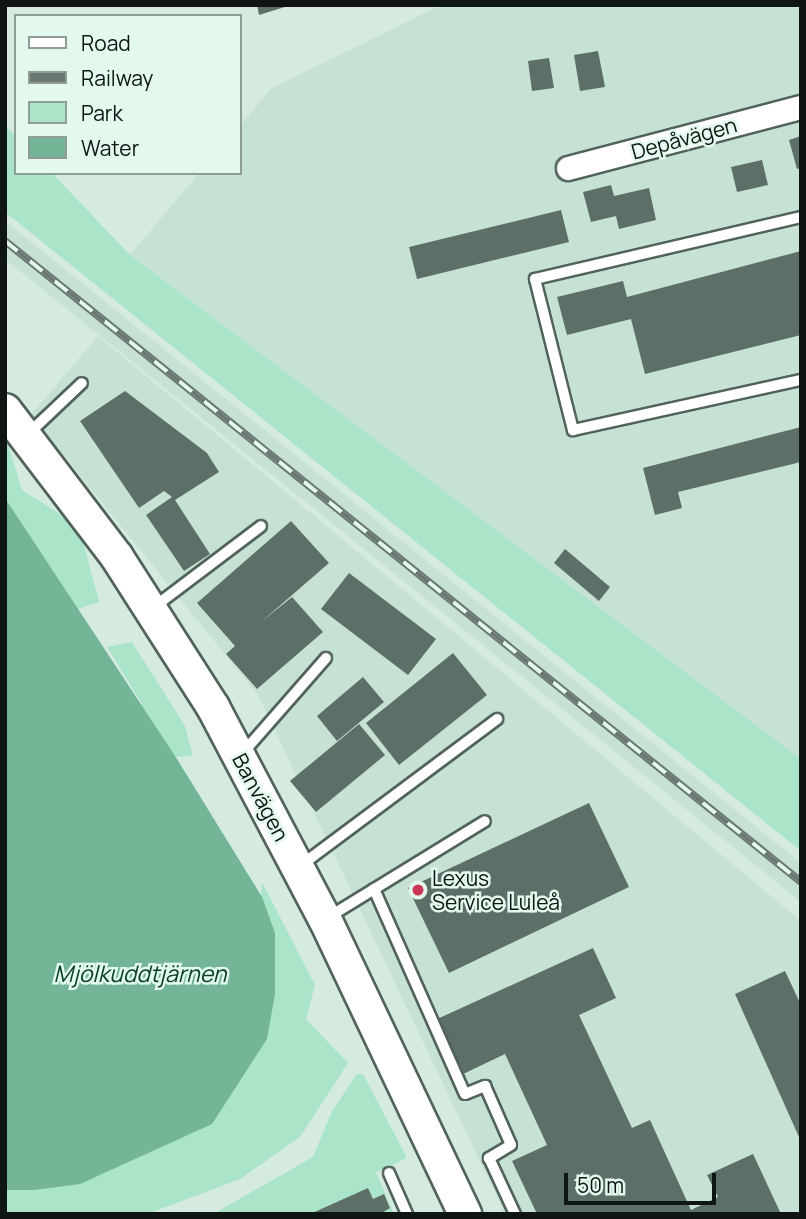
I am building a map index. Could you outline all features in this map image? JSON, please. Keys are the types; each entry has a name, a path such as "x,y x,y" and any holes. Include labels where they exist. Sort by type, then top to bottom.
{"street":[{"name":"Depåvägen","path":"568,168 801,107"},
{"name":"Banvägen","path":"5,410 152,608 239,757 325,919 465,1214"}],"lane":[{"path":"801,217 535,279 573,430 801,380"},
{"path":"26,436 82,383"},
{"path":"152,608 261,526"},
{"path":"239,757 326,658"},
{"path":"298,868 497,719"},
{"path":"325,919 485,821"},
{"path":"374,889 465,1094 485,1086 511,1145 489,1158 515,1214"},
{"path":"389,1173 407,1214"}],"shaded area":[{"path":"441,5 801,5 801,759 130,255 197,175 242,175 242,124 271,89"},
{"path":"5,221 801,863 801,902 5,259"},
{"path":"98,336 801,921 801,1214 505,1214 258,695 31,415"}],"green space":[{"path":"5,125 14,134 14,175 54,175 130,255 801,759 801,851 5,212"},
{"path":"5,435 22,490 79,526 99,602 78,609 5,498"},
{"name":"Mjölkuddtjärnen","path":"132,642 185,726 193,756 176,757 261,896 262,882 315,985 306,1019 348,1063 300,1137 240,1179 147,1214 5,1214 5,1143 142,704 107,647"},
{"path":"357,1074 363,1074 407,1158 376,1172 394,1214 380,1214 390,1207 384,1195 373,1199 368,1188 310,1214 213,1214 313,1157 332,1111"}],"water":[{"name":"Mjölkuddtjärnen","path":"5,498 175,756 262,897 275,933 275,994 267,1039 212,1124 80,1184 34,1190 5,1190"}],"building":[{"path":"257,5 288,5 288,6 259,15"},
{"path":"598,51 605,87 580,91 574,55"},
{"path":"549,58 554,88 532,91 528,61"},
{"path":"801,136 801,168 797,169 789,140"},
{"path":"762,160 768,185 737,192 731,167"},
{"path":"611,185 614,196 649,188 656,220 619,229 616,216 591,222 583,192"},
{"path":"561,210 569,242 417,279 409,247"},
{"path":"801,251 801,335 645,374 631,319 567,335 557,297 623,281 627,297"},
{"path":"125,391 207,453 219,472 175,500 210,554 184,571 146,515 172,497 164,491 139,508 80,421"},
{"path":"801,427 801,462 678,492 682,508 655,515 643,468"},
{"path":"291,521 329,563 261,622 292,597 323,632 257,689 226,654 235,646 197,603"},
{"path":"565,549 610,587 599,601 554,563"},
{"path":"349,573 436,639 408,675 321,609"},
{"path":"453,653 487,695 399,765 366,723"},
{"path":"363,677 384,702 337,741 317,716"},
{"path":"359,724 385,755 316,812 290,781"},
{"path":"589,803 629,887 449,973 408,888"},
{"path":"593,948 616,998 579,1015 632,1128 650,1120 691,1210 718,1197 707,1175 753,1154 781,1214 537,1214 512,1161 547,1145 505,1054 461,1075 435,1020"},
{"path":"785,971 801,1005 799,1137 735,994"},
{"path":"368,1188 373,1199 384,1194 390,1208 380,1214 310,1214"}],"railway":[{"path":"5,241 801,882"}],"place":[{"name":"Lexus Service Luleå","path":"418,890"}]}
